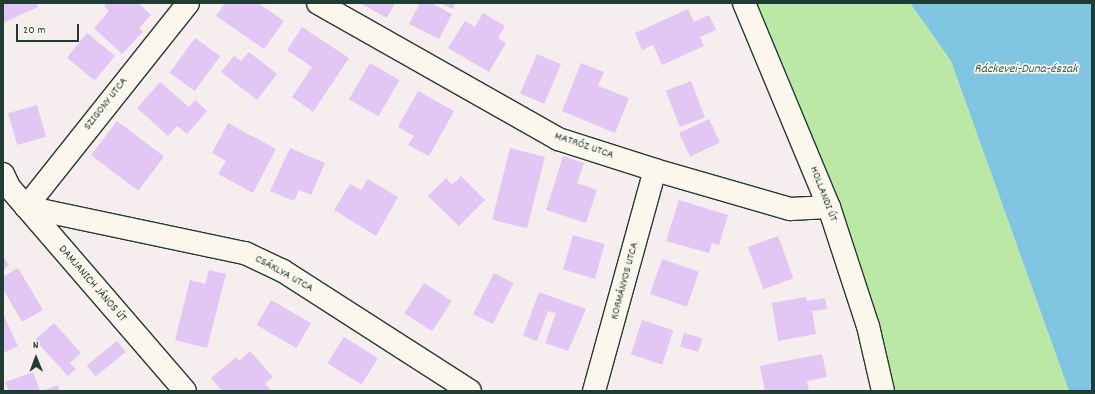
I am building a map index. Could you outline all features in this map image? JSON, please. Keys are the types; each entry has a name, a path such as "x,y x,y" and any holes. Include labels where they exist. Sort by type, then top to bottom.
{"street":[{"name":"SZIGONY UTCA","path":"26,207 188,3"},
{"name":"MATRÓZ UTCA","path":"318,3 558,139 655,170 790,209 829,207"},
{"name":"HOLLANDI ÚT","path":"744,3 829,207 868,326 883,391"},
{"name":"KORMÁNYOS UTCA","path":"594,391 655,170"},
{"name":"DAMJANICH JÁNOS ÚT","path":"3,174 9,187 185,391"},
{"name":"CSÁKLYA UTCA","path":"26,207 245,253 284,271 470,391"}],"green space":[{"path":"744,3 910,3 951,61 1069,391 883,391"}],"water":[{"name":"Ráckevei-Duna-észak","path":"910,3 1092,3 1092,391 1069,391 951,61"}],"building":[{"path":"7,3 36,3 38,7 3,23 3,5"},
{"path":"107,3 138,3 151,15 139,28 143,32 122,54 94,28 109,11 104,6"},
{"path":"225,3 258,3 284,21 264,49 216,16"},
{"path":"360,3 395,3 387,18"},
{"path":"420,3 431,3 452,14 439,39 409,24"},
{"path":"440,3 455,3 453,9"},
{"path":"688,9 694,22 709,15 716,30 700,37 704,46 662,65 653,45 642,50 635,33"},
{"path":"483,13 505,26 498,38 506,43 489,72 448,48 465,21 475,27"},
{"path":"302,27 349,58 313,112 292,97 312,67 287,50"},
{"path":"87,33 115,56 95,81 67,58"},
{"path":"195,38 220,56 195,91 170,73"},
{"path":"249,52 277,74 257,100 221,72 234,56 241,61"},
{"path":"537,54 561,64 544,104 520,94"},
{"path":"370,63 399,80 378,116 349,99"},
{"path":"581,63 604,72 598,86 629,98 615,133 562,111"},
{"path":"691,81 705,117 680,127 666,91"},
{"path":"160,82 189,107 195,100 207,111 187,134 177,126 168,136 137,108"},
{"path":"418,91 454,111 429,156 408,145 414,136 398,127"},
{"path":"37,105 46,137 17,145 8,113"},
{"path":"709,119 720,143 690,157 679,133"},
{"path":"117,121 164,157 138,191 91,155"},
{"path":"228,123 276,149 253,193 218,174 226,161 212,153"},
{"path":"290,148 325,163 311,195 299,190 294,201 270,191"},
{"path":"510,148 545,157 527,229 492,220"},
{"path":"563,156 584,163 577,183 597,190 586,223 546,210"},
{"path":"461,176 485,200 459,226 428,196 446,178 452,185"},
{"path":"368,179 398,197 376,236 334,210 350,184 361,190"},
{"path":"679,200 728,215 719,245 712,243 709,253 666,241"},
{"path":"573,235 605,244 595,279 563,270"},
{"path":"778,236 793,278 763,289 748,247"},
{"path":"3,257 9,265 3,270"},
{"path":"662,259 699,272 687,307 650,294"},
{"path":"18,268 43,310 22,322 3,289 3,277"},
{"path":"209,270 226,274 207,348 175,340 190,280 205,284"},
{"path":"494,273 514,283 493,324 473,314"},
{"path":"424,283 452,301 432,331 404,313"},
{"path":"539,292 586,309 568,351 545,343 556,313 548,311 537,341 523,336"},
{"path":"806,297 807,301 825,298 827,309 812,311 816,334 778,341 772,303"},
{"path":"271,300 311,323 296,348 256,325"},
{"path":"3,314 18,346 3,353"},
{"path":"642,320 673,330 662,364 631,354"},
{"path":"54,323 81,353 70,363 76,369 68,376 35,340"},
{"path":"684,333 702,338 698,352 680,346"},
{"path":"344,337 378,358 361,384 328,363"},
{"path":"117,341 126,352 96,376 87,366"},
{"path":"250,351 273,377 265,384 272,391 222,391 211,378 236,357 239,361"},
{"path":"822,354 827,377 807,381 809,391 765,391 760,366"},
{"path":"33,372 40,391 9,391 5,382"},
{"path":"58,385 60,391 42,391"}]}
